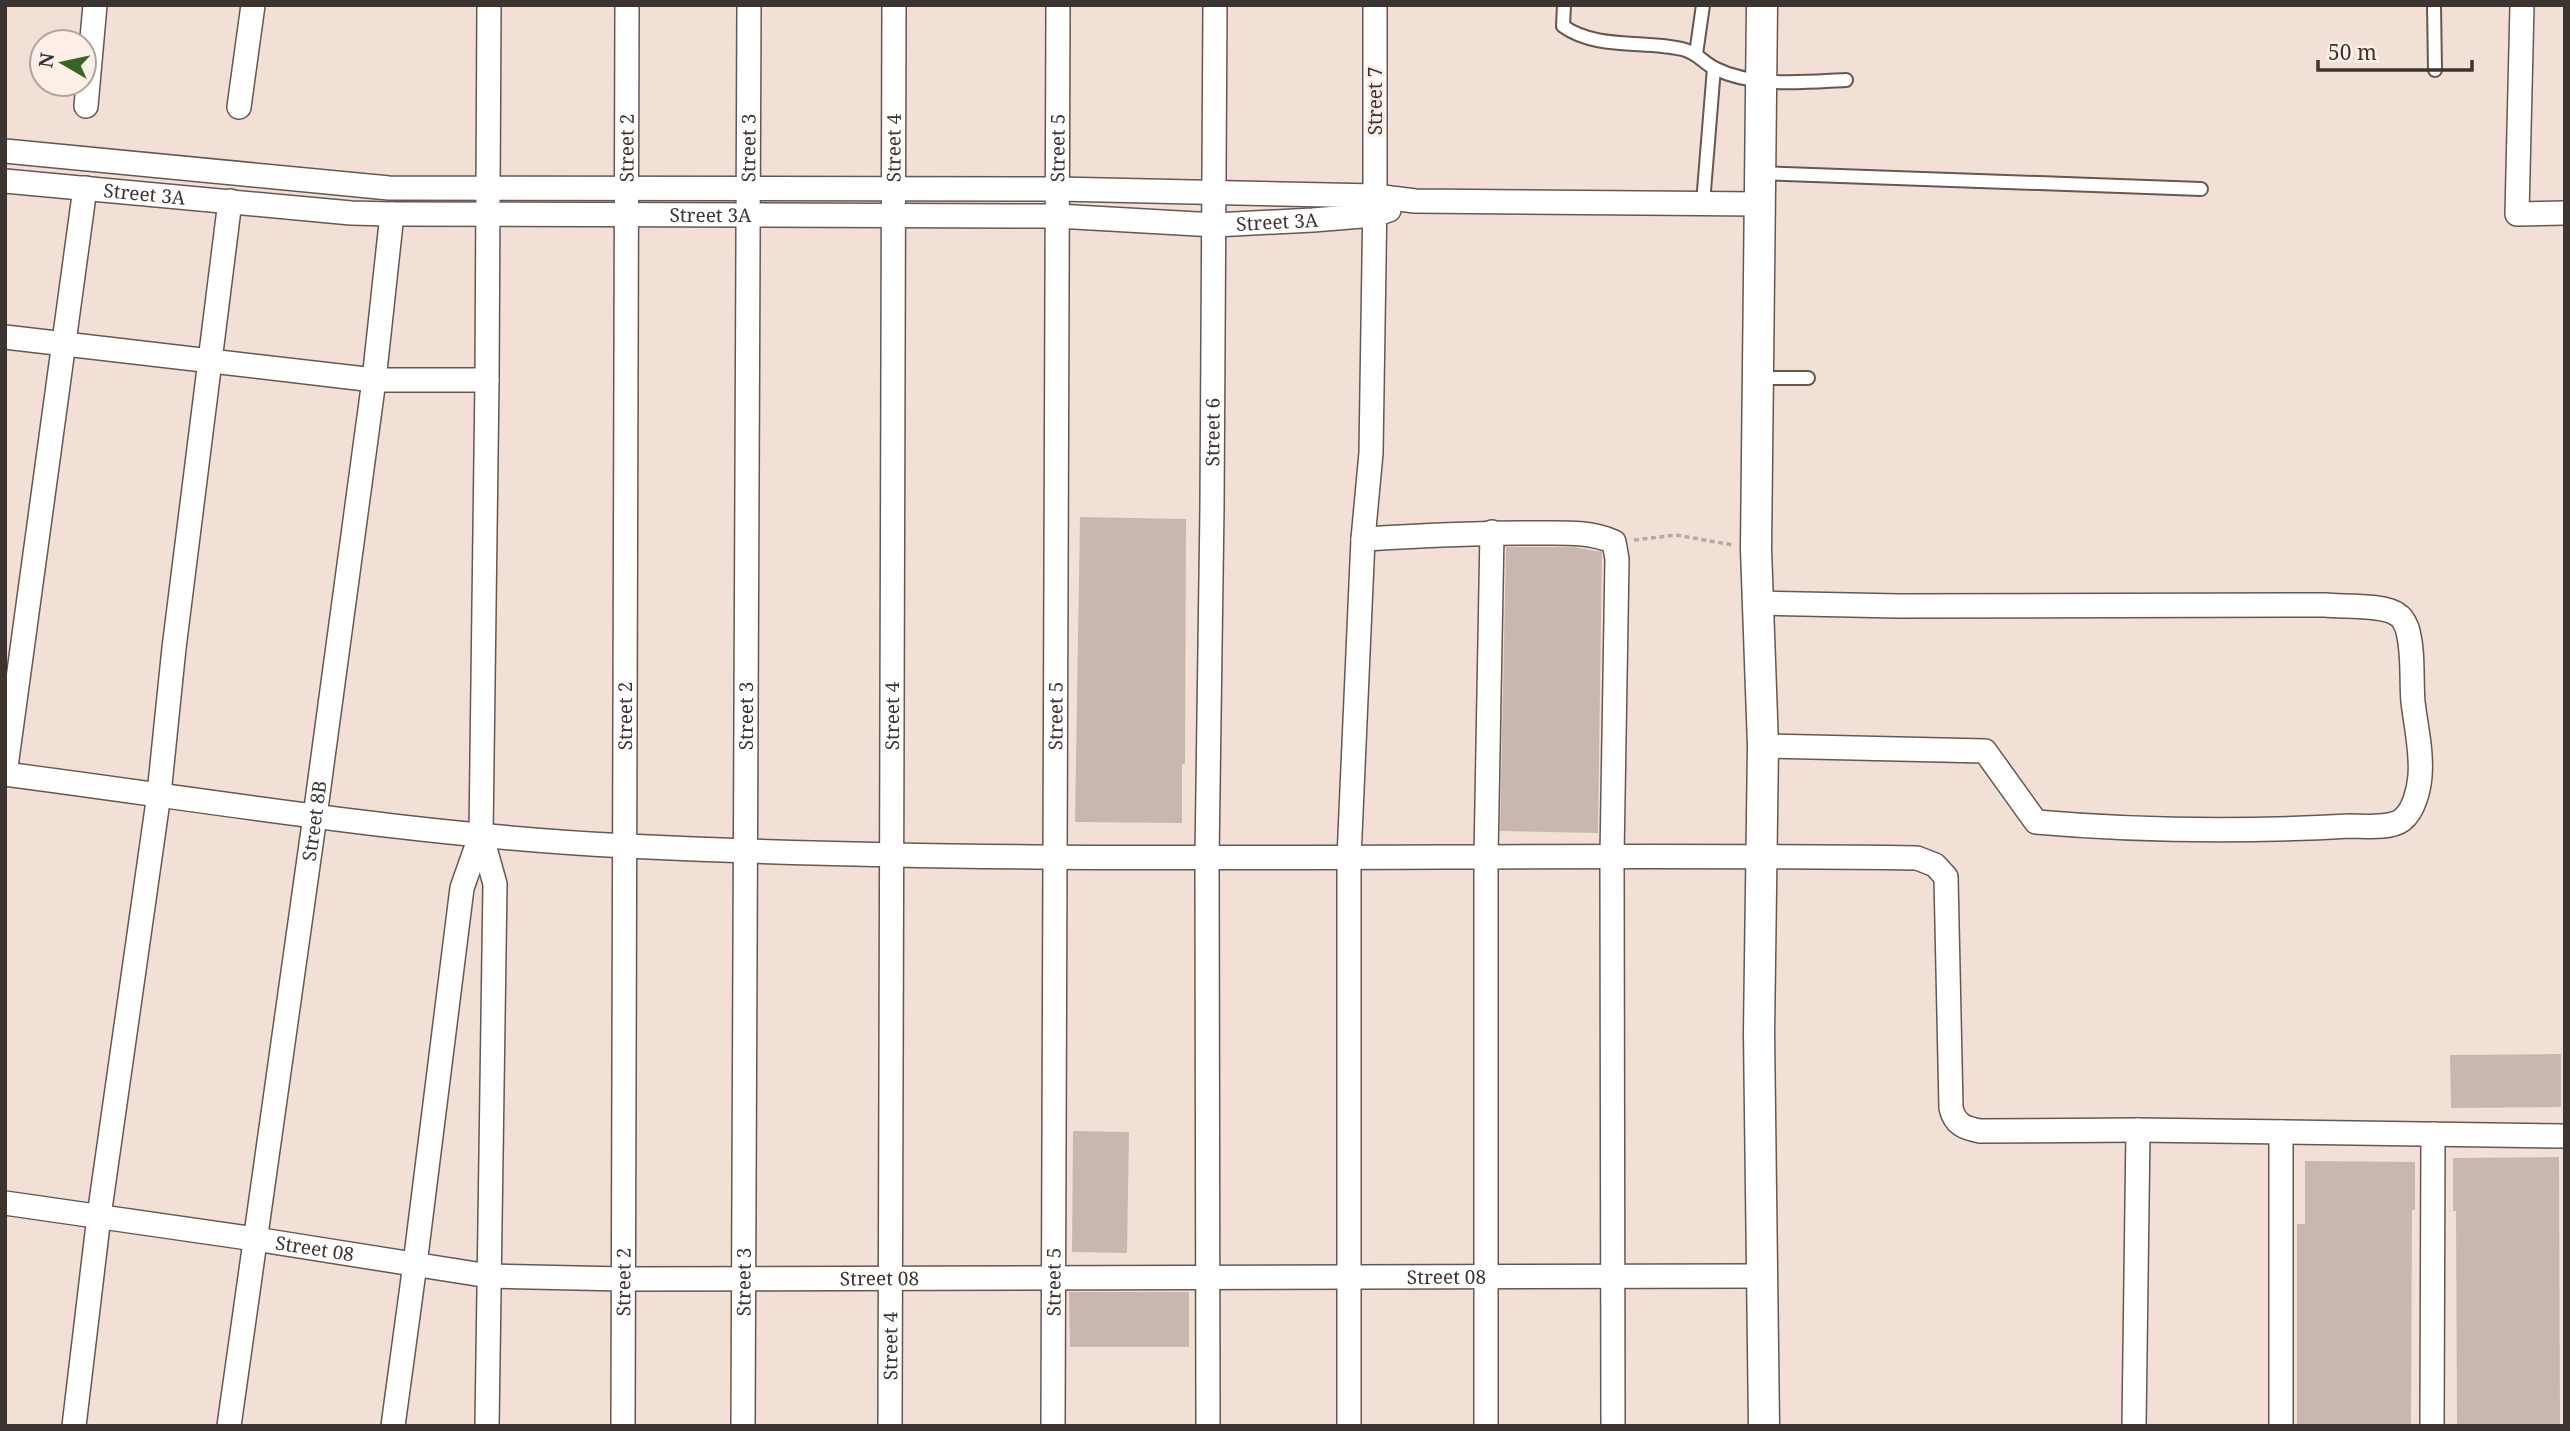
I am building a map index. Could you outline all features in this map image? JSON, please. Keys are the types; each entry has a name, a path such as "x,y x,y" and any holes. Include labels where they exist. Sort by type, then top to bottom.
{"street":[{"path":"86,106 95,5"},
{"path":"239,107 253,5"},
{"path":"487,1426 495,884 481,834 489,5"},
{"name":"Street 2","path":"623,1426 627,5"},
{"name":"Street 3","path":"743,1426 748,5"},
{"name":"Street 4","path":"890,1426 894,5"},
{"name":"Street 5","path":"1053,1426 1058,5"},
{"name":"Street 6","path":"1208,1426 1210,1278 1207,858 1215,5"},
{"name":"Street 7","path":"1349,1426 1349,858 1363,539 1371,453 1375,5"},
{"path":"1762,5 1756,549 1763,746 1759,1033 1764,1426"},
{"path":"2522,5 2517,214 2565,214"},
{"name":"Street 3A","path":"5,151 389,188 1058,189 1215,193 1375,206"},
{"path":"107,161 95,189 63,344 5,774 315,816 625,846 891,854 1207,858 1917,858 1941,870 1946,877 1951,1108 1958,1124 1980,1131 2138,1130 2565,1136"},
{"path":"255,175 256,204"},
{"name":"Street 3A","path":"5,181 392,215 1058,216 1215,225 1415,201 1759,204"},
{"path":"351,213 354,185"},
{"path":"74,1426 99,1216 159,794 174,648 230,201"},
{"name":"Street 8B","path":"229,1426 374,380 392,215"},
{"path":"5,337 374,380 487,380"},
{"path":"1363,539 1492,532 1582,533 1614,542 1617,559 1612,856 1613,1426"},
{"path":"1486,1426 1486,857 1492,532"},
{"path":"1758,603 1898,607 2325,606 2389,609 2400,616 2407,628 2412,662 2413,701 2420,740 2420,777 2412,808 2402,820 2388,824 2215,829 2063,824 2036,822 1985,751 1763,746"},
{"path":"393,1426 462,888 481,834"},
{"path":"2134,1426 2138,1130"},
{"path":"2281,1132 2281,1426"},
{"path":"2432,1426 2433,1134"},
{"name":"Street 08","path":"5,1203 489,1276 623,1279 1761,1276"}],"lane":[{"path":"1564,5 1563,26 1571,32 1597,39 1681,49 1696,54 1714,68 1762,82 1846,80"},
{"path":"1696,54 1703,5"},
{"path":"2434,5 2435,70"},
{"path":"1703,203 1714,68"},
{"path":"1760,173 2201,189"},
{"path":"1758,378 1808,377"}],"path":[{"path":"1614,542 1676,535 1756,549"}],"building":[{"path":"1080,517 1186,519 1185,764 1182,764 1182,823 1075,822"},
{"path":"1506,547 1574,547 1602,552 1598,833 1500,831"},
{"path":"2561,1054 2561,1107 2451,1108 2450,1055"},
{"path":"1073,1131 1129,1132 1127,1253 1072,1252"},
{"path":"2559,1157 2560,1426 2457,1426 2456,1211 2453,1211 2453,1158"},
{"path":"2305,1161 2415,1162 2415,1210 2412,1210 2411,1426 2297,1426 2297,1224 2305,1224"},
{"path":"1069,1292 1189,1292 1189,1347 1070,1347"}]}
